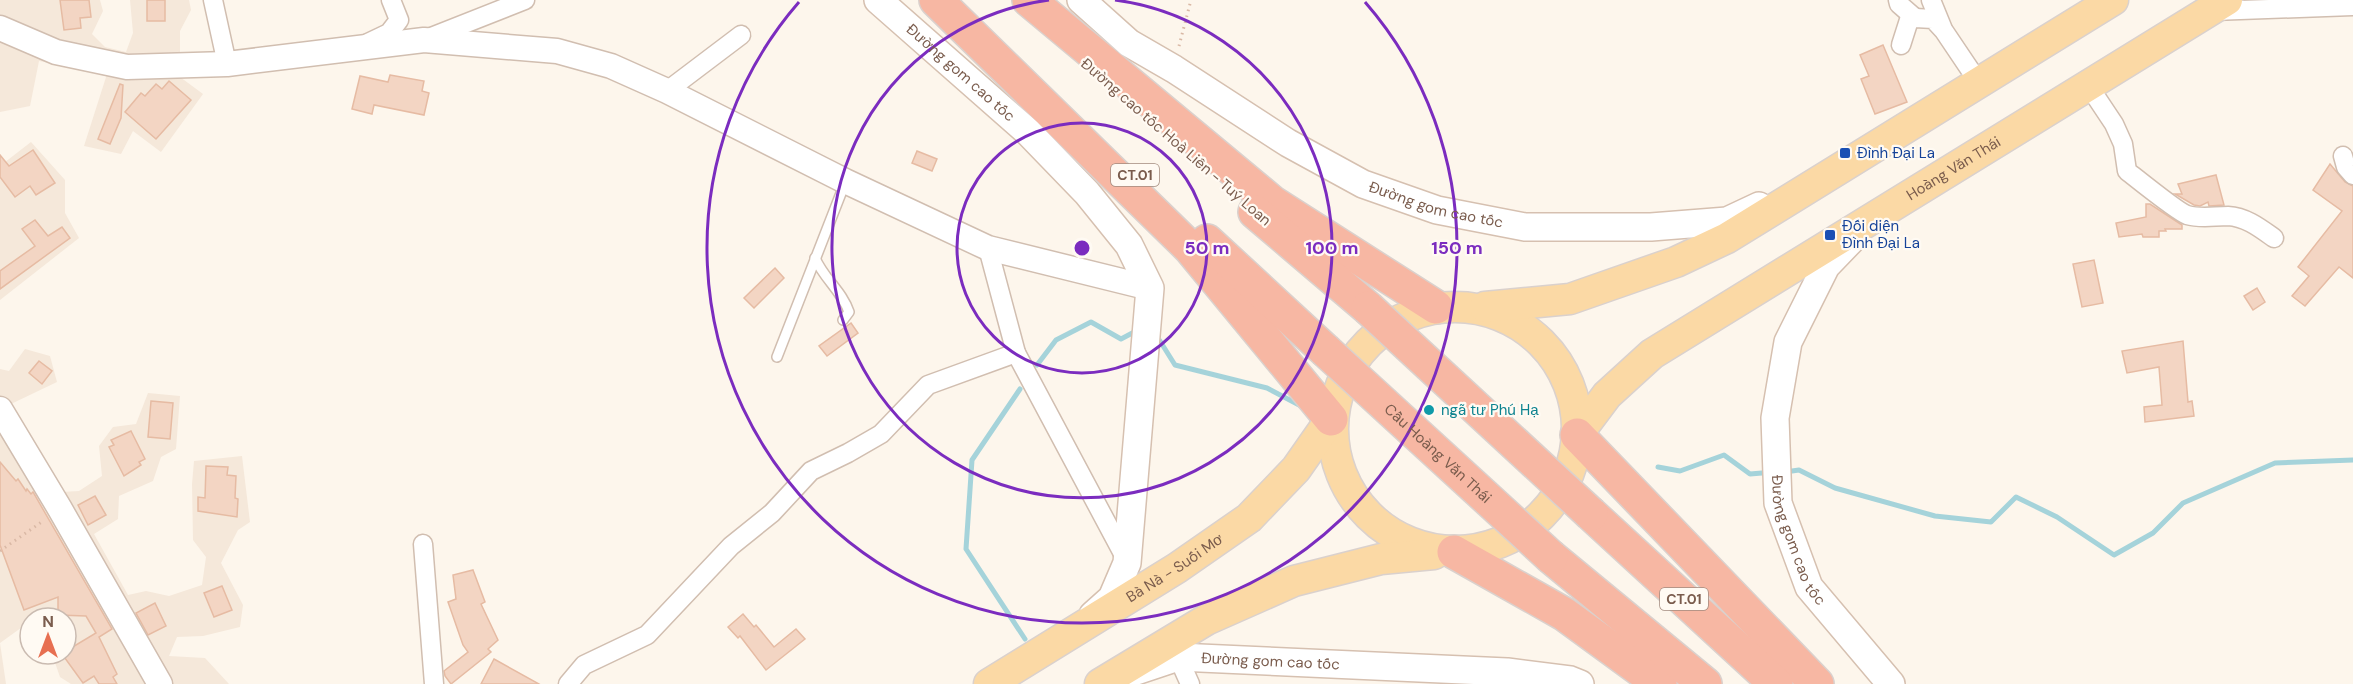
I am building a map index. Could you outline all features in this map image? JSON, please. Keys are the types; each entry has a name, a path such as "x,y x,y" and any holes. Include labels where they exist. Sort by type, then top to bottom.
{"highway":[{"path":"936,0 1190,248 1331,419"},
{"name":"Cầu Hoàng Văn Thái","path":"945,0 1551,557 1705,684"},
{"name":"Đường cao tốc Hoà Liên - Tuý Loan","path":"1011,0 1368,309 1776,684"},
{"path":"1029,0 1273,203 1436,307"},
{"path":"1577,435 1817,684"},
{"path":"1454,552 1564,614 1660,684"}],"main road":[{"name":"Đường gom cao tốc","path":"878,0 1028,132 1087,193 1129,245 1150,288"},
{"name":"Đường gom cao tốc","path":"1081,0 1129,43 1174,69 1287,143 1363,184 1437,210 1525,227 1651,227 1727,220 1837,171"},
{"path":"1454,552 1414,545 1378,526 1351,496 1335,459 1331,419 1342,379 1364,345 1397,320 1436,307 1477,308 1570,299 1676,262 1727,238 2113,0"},
{"name":"Hoàng Văn Thái","path":"1577,435 1607,395 1653,354 2088,86 2212,4"},
{"name":"Đường gom cao tốc","path":"1874,217 1826,266 1788,342 1775,418 1778,503 1809,587 1891,684"},
{"path":"1078,628 1112,598 1128,562 1150,288"},
{"path":"1103,682 1206,620 1294,581 1381,560 1494,546 1530,527 1557,498 1574,461 1579,419 1570,382 1548,347 1516,321 1477,308"},
{"name":"Bà Nà - Suối Mơ","path":"990,684 1177,568 1249,518 1296,469 1331,419"},
{"name":"Đường gom cao tốc","path":"1103,682 1178,657 1507,672 1570,680 1580,684"}],"street":[{"path":"213,0 227,64"},
{"path":"356,49 389,33 399,20 391,0"},
{"path":"424,40 525,0"},
{"path":"1898,0 1899,4 1915,18"},
{"path":"1931,0 1944,31"},
{"path":"2212,4 2353,6"},
{"path":"1901,45 1909,20 1933,19 1980,83"},
{"path":"0,28 56,52 127,68 227,64 424,40 557,51 611,66 667,91 845,181 988,248 1150,288"},
{"path":"667,91 741,34"},
{"path":"2088,86 2114,124 2123,144 2127,171 2137,180 2184,214 2199,218 2231,216 2253,223 2274,238"},
{"path":"2343,156 2346,167 2353,175"},
{"path":"988,248 1016,353 1128,562"},
{"path":"568,684 584,665 647,635 731,546 772,513 811,471 881,434 928,385 1016,353"},
{"path":"0,410 60,509 160,684"},
{"path":"423,544 434,684"},
{"path":"1178,657 1190,684"}],"lane":[{"path":"777,357 845,181"},
{"path":"815,258 820,271 844,299 849,312 843,320"}],"path":[{"path":"1174,69 1191,0"},
{"path":"0,550 60,509"}],"shaded area":[{"path":"0,0 100,0 103,11 92,34 105,47 126,52 133,33 130,0 189,0 191,10 180,31 180,77 203,94 161,152 133,131 121,154 84,146 107,74 39,61 30,106 0,112"},
{"path":"31,142 65,180 65,213 79,238 0,300 0,166"},
{"path":"25,349 50,356 57,382 11,404 61,492 79,491 102,476 99,446 113,427 136,424 148,393 180,396 176,449 161,457 153,481 119,496 118,519 94,534 128,595 146,591 169,596 202,585 206,557 193,540 194,461 242,456 250,522 238,530 221,563 243,605 240,627 203,636 177,637 169,656 205,658 229,684 71,684 60,677 56,666 78,666 78,606 18,606 18,630 0,643 0,369 9,371"},
{"path":"0,643 6,684 0,684"}],"building":[{"path":"60,0 89,0 91,17 80,18 81,28 64,30"},
{"path":"147,0 165,0 165,21 147,21"},
{"path":"1883,45 1907,102 1875,114 1861,79 1869,76 1860,55"},
{"path":"390,75 424,81 422,91 429,93 424,115 374,105 372,114 352,109 360,76 388,82"},
{"path":"169,81 191,100 156,139 125,112 141,93 145,96 156,84 162,89"},
{"path":"120,84 123,85 121,118 110,144 98,139"},
{"path":"33,150 55,183 36,195 30,186 15,197 0,177 0,155 9,166"},
{"path":"917,151 937,159 932,171 912,163"},
{"path":"2330,164 2345,182 2353,186 2353,278 2339,267 2305,306 2292,296 2309,276 2298,267 2342,211 2313,190"},
{"path":"2216,175 2224,205 2209,206 2208,202 2200,206 2194,205 2175,194 2182,194 2178,184"},
{"path":"2146,204 2150,204 2182,225 2182,229 2159,231 2159,237 2143,237 2142,234 2119,237 2116,223 2146,217"},
{"path":"35,220 48,236 62,227 70,238 0,289 0,271 35,246 22,229"},
{"path":"2094,260 2103,303 2082,307 2073,264"},
{"path":"775,268 784,278 754,308 744,298"},
{"path":"2257,288 2265,302 2253,310 2244,296"},
{"path":"851,323 858,333 827,356 819,346"},
{"path":"2183,341 2188,402 2192,401 2194,416 2145,422 2144,407 2162,405 2159,367 2127,373 2122,351"},
{"path":"39,361 52,371 42,384 29,373"},
{"path":"151,401 173,403 170,439 148,437"},
{"path":"131,431 145,459 139,462 141,465 124,476 109,447 114,445 111,440"},
{"path":"0,462 16,481 18,479 26,491 27,489 31,494 33,492 112,629 99,637 117,674 113,677 117,684 99,684 94,676 83,683 71,666 78,666 78,644 96,633 86,616 78,616 78,606 58,606 58,597 34,606 23,606 0,545"},
{"path":"206,466 228,467 227,475 236,476 237,517 198,511 198,497 205,498"},
{"path":"95,496 106,515 88,525 78,505"},
{"path":"473,570 485,602 481,604 498,640 488,649 491,652 451,684 444,671 468,652 463,645 448,602 456,599 453,575"},
{"path":"222,586 232,610 214,617 204,593"},
{"path":"155,603 166,626 148,635 136,613"},
{"path":"743,614 754,627 756,625 774,647 796,629 805,639 766,670 740,636 738,638 728,627"},
{"path":"494,659 539,684 481,684"}],"waterway":[{"path":"1037,365 1056,340 1091,322 1121,339 1138,330"},
{"path":"1160,341 1175,365 1267,388 1301,406"},
{"path":"1020,389 972,460 966,549 1025,639"},
{"path":"1658,467 1680,471 1724,455 1750,474 1762,473"},
{"path":"1792,471 1799,470 1835,488 1935,516 1991,522 2016,497 2057,517 2114,555 2153,533 2183,503 2275,463 2353,460"}],"place":[{"name":"Đình Đại La","path":"1845,153"},
{"name":"Đối diện Đình Đại La","path":"1830,235"},
{"name":"ngã tư Phú Hạ","path":"1429,410"}]}
